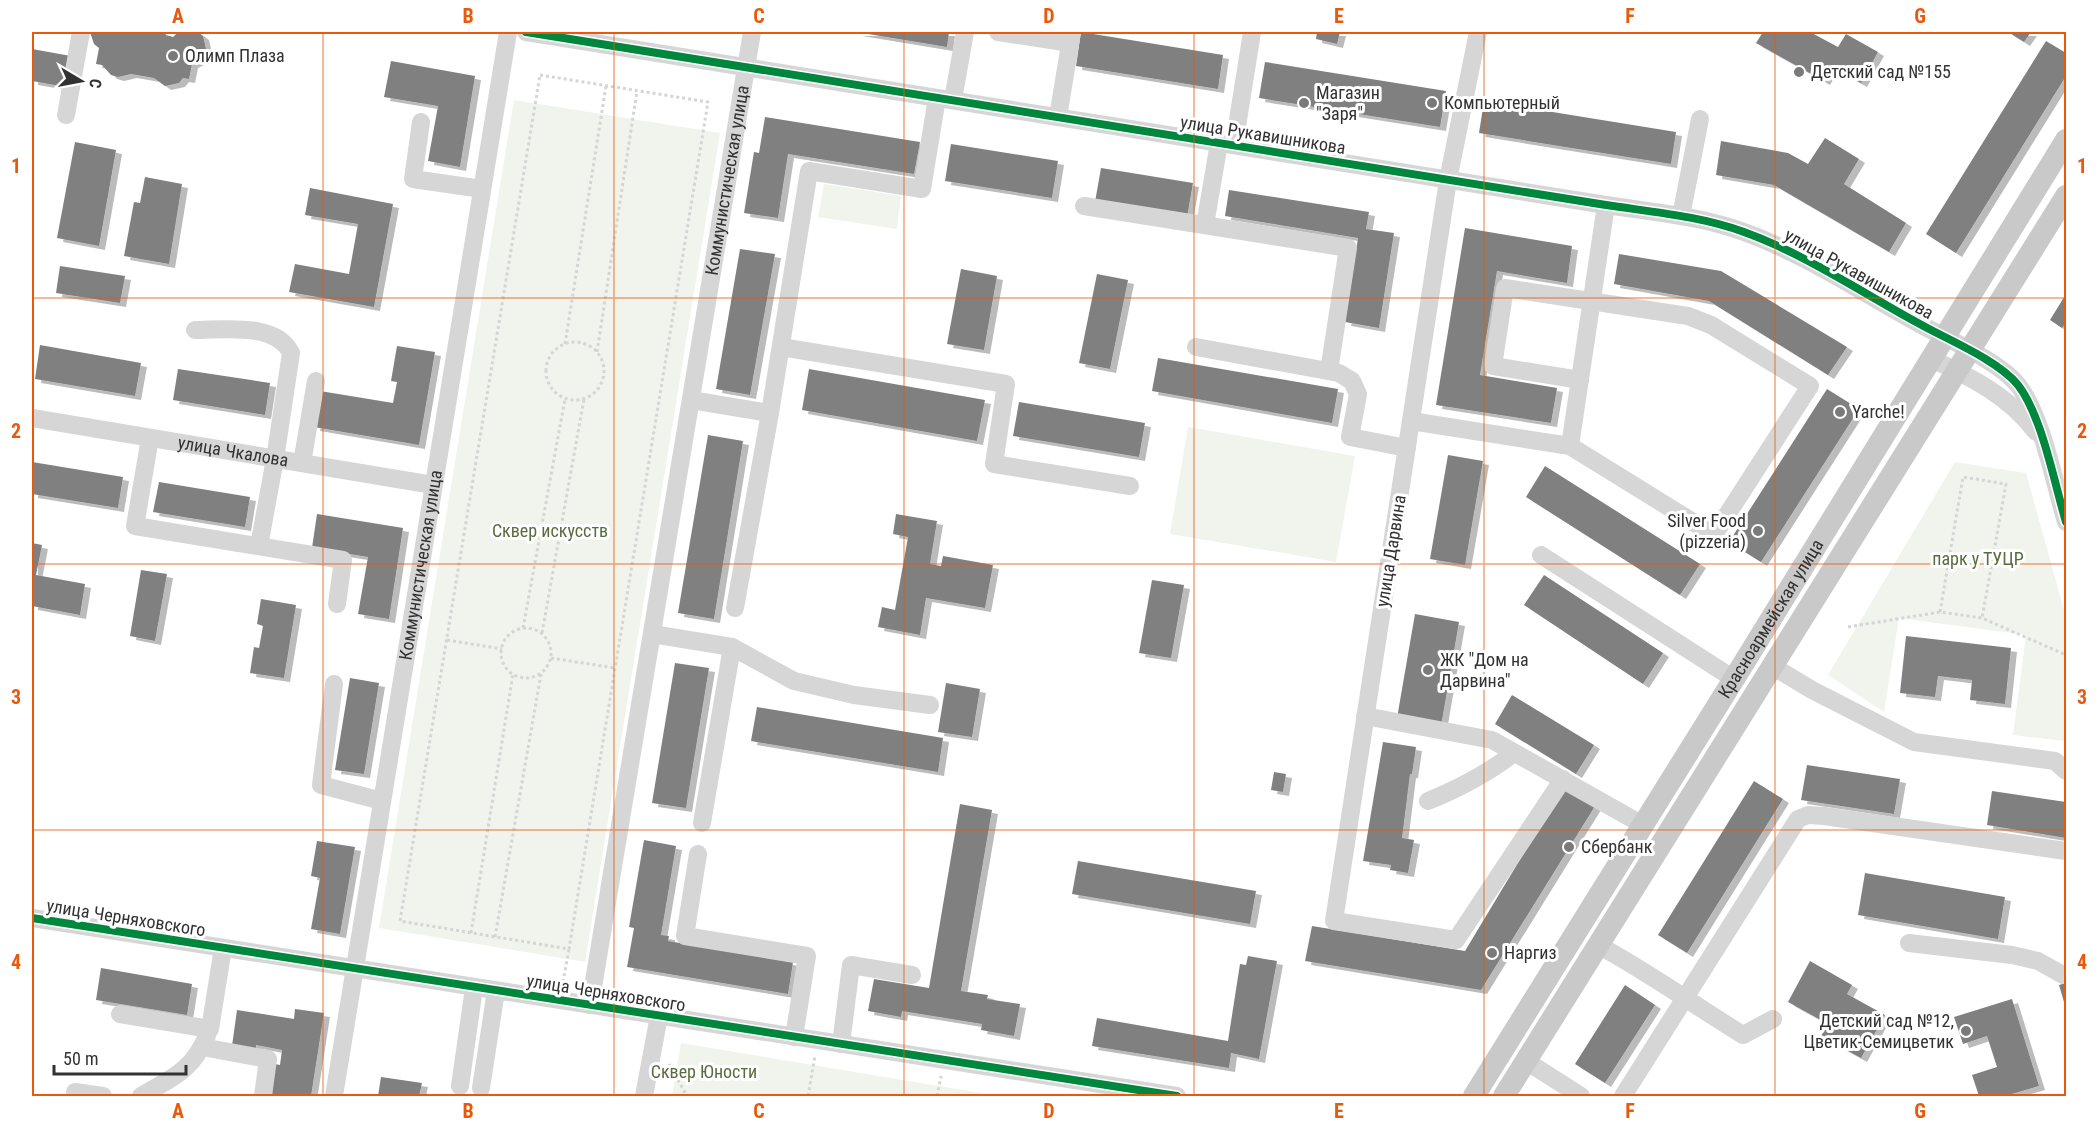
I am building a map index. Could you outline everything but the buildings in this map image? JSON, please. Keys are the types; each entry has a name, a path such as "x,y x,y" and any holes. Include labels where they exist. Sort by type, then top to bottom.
{"main road":[{"name":"Красноармейская улица","path":"1474,1096 2067,140"},
{"name":"Красноармейская улица","path":"1504,1096 1968,350 2067,196"}],"street":[{"path":"66,115 81,32"},
{"name":"Коммунистическая улица","path":"334,1096 507,32"},
{"name":"улица Рукавишникова","path":"526,32 1720,224 1764,240 2010,375 2034,412 2067,522"},
{"name":"Коммунистическая улица","path":"590,1005 752,32"},
{"path":"735,608 770,413 809,171 922,189 965,32"},
{"path":"998,32 1071,37 1058,117"},
{"path":"1205,225 1227,144 1252,32"},
{"name":"улица Дарвина","path":"1478,32 1448,180 1334,921 1456,940 1563,779"},
{"path":"1681,216 1700,119"},
{"path":"421,122 413,179 482,189"},
{"path":"1570,446 1606,205"},
{"path":"1084,206 1348,248 1329,371"},
{"path":"1411,421 1570,446 1714,535 1809,386 1711,325 1688,316 1505,288 1493,366 1580,380"},
{"path":"195,330 254,331 281,339 291,353 259,546"},
{"path":"781,347 1006,384 994,464 1130,486"},
{"path":"1196,347 1339,373 1352,381 1358,394 1350,437 1407,448"},
{"path":"1931,359 1956,370 2007,401 2030,423 2043,440"},
{"path":"302,463 316,381"},
{"path":"690,400 770,413"},
{"name":"улица Чкалова","path":"32,418 433,485"},
{"path":"150,438 135,526 344,560 337,604"},
{"path":"1541,555 1734,679"},
{"path":"652,634 732,647 794,681 854,694 930,705"},
{"path":"702,823 732,647"},
{"path":"1772,666 1812,690 1914,742 2055,761 2067,771"},
{"path":"334,684 321,785 382,801"},
{"path":"1365,716 1492,740 1643,825"},
{"path":"1428,801 1470,783 1514,753"},
{"path":"1623,1096 1798,819 1809,815 1824,816 2067,850"},
{"path":"698,854 685,936 807,956 794,1037"},
{"name":"улица Черняховского","path":"32,918 841,1044 1137,1093 1177,1096"},
{"path":"1909,943 2012,955 2038,961 2063,975 2067,974"},
{"path":"1598,945 1628,961 1743,1035 1773,1019"},
{"path":"141,1096 184,1071 202,1047 210,1029 223,948"},
{"path":"841,1044 851,965 912,975"},
{"path":"460,1086 474,988"},
{"path":"481,1088 496,991"},
{"path":"120,1014 210,1029"},
{"path":"644,1096 659,1016"},
{"path":"202,1047 268,1059 262,1096"},
{"path":"1526,1061 1581,1096"},
{"path":"75,1092 103,1096"}],"path":[{"path":"563,982 569,949 708,102 540,75 400,921 569,949"},
{"path":"565,344 606,86"},
{"path":"597,352 637,91"},
{"path":"577,342 588,345 597,352 603,362 604,373 601,384 595,392 584,399 575,400 565,399 555,393 546,372 548,360 555,350 565,344 577,342"},
{"path":"523,628 565,399"},
{"path":"542,633 523,628 512,633 505,640 502,659 506,668 513,674 522,678 532,678 541,674 551,658 550,648 542,633 584,399"},
{"path":"1940,612 1964,477 2006,484 1982,618"},
{"path":"1848,627 1940,612 1982,618 2067,655"},
{"path":"447,640 502,649"},
{"path":"551,658 615,668"},
{"path":"471,933 513,674"},
{"path":"495,937 541,674"},
{"path":"808,1096 816,1054"},
{"path":"668,1062 687,1096"}],"green space":[{"name":"Сквер искусств","path":"514,100 720,133 585,962 379,928"},
{"path":"824,184 901,196 897,229 818,217"},
{"path":"1188,427 1355,456 1336,562 1170,534"},
{"name":"парк у ТУЦР","path":"1955,462 2026,473 2066,617 2066,741 2013,735 2026,635 1899,618 1884,712 1828,675"},
{"name":"Сквер Юности","path":"681,1043 987,1094 986,1096 672,1096"}],"cycle path":[{"path":"526,32 1676,215 1744,232 1811,262 1971,351 2009,376 2026,398 2041,431 2066,522"},
{"path":"32,918 1177,1096"}],"place":[{"name":"Олимп Плаза","path":"173,56"},
{"name":"Детский сад №155","path":"1799,72"},
{"name":"Магазин \"Заря\"","path":"1304,103"},
{"name":"Компьютерный","path":"1432,103"},
{"name":"Yarche!","path":"1840,412"},
{"name":"Silver Food (pizzeria)","path":"1758,531"},
{"name":"ЖК \"Дом на Дарвина\"","path":"1428,670"},
{"name":"Сбербанк","path":"1569,847"},
{"name":"Наргиз","path":"1492,953"},
{"name":"Детский сад №12, Цветик-Семицветик","path":"1966,1031"}]}
